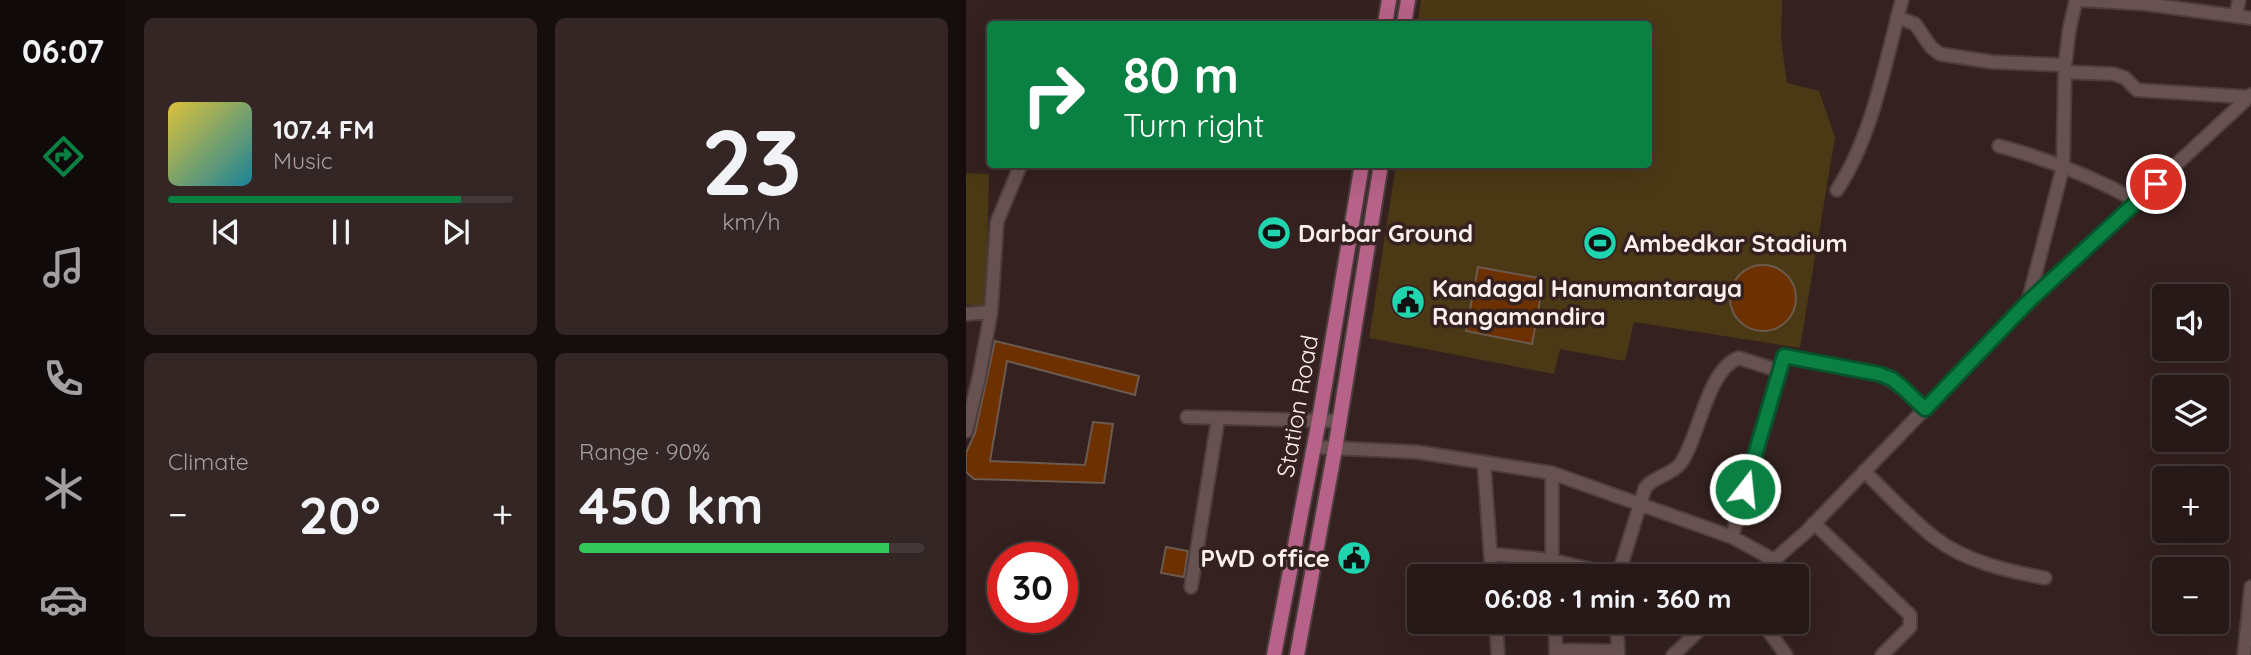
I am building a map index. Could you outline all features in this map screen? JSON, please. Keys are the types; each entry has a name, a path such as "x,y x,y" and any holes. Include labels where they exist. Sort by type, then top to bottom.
{"main road":[{"path":"1386,21 1389,0"},
{"path":"1404,21 1405,2"},
{"name":"Station Road","path":"1274,655 1361,168"},
{"name":"Station Road","path":"1297,655 1335,449 1380,168"}],"street":[{"path":"1837,190 1853,166 1870,116 1902,0"},
{"path":"2028,302 2063,167 2065,68 2069,31 2078,0 2147,2 2251,18"},
{"path":"2236,16 2239,0"},
{"path":"1897,17 1915,24 1931,47 1940,54 2114,74 2124,78 2137,90 2249,96"},
{"path":"1770,564 1814,523 2028,302 2249,96"},
{"path":"1999,146 2045,159 2099,181 2137,201"},
{"path":"966,432 991,312 997,222 1019,168"},
{"path":"966,314 991,312"},
{"path":"1732,537 1782,359 1789,355 1879,374 1898,383 1925,409"},
{"path":"1622,564 1645,488 1651,480 1671,473 1682,462 1703,406 1726,366 1739,358 1780,371"},
{"path":"1186,417 1339,421"},
{"path":"1191,587 1218,419"},
{"path":"1313,447 1417,452 1552,473 1732,537 1774,560"},
{"path":"1484,463 1491,564"},
{"path":"1864,471 1935,538 1951,548 2010,571 2045,578"},
{"path":"1551,564 1552,473"},
{"path":"1814,523 1910,615 1910,627 1882,655"},
{"path":"1491,554 1568,564"},
{"path":"2244,655 2251,587"},
{"path":"1497,634 1498,655"},
{"path":"1555,634 1556,652 1618,653 1617,634"},
{"path":"1682,652 1698,634"},
{"path":"1771,634 1786,655"}],"shaded area":[{"name":"Ambedkar Stadium","path":"1421,0 1782,0 1781,39 1787,83 1819,91 1835,137 1800,348 1634,322 1625,361 1560,349 1554,374 1369,338 1396,168 1652,168 1652,21 1418,21"},
{"path":"966,173 989,174 986,306 966,305"}],"building":[{"path":"1756,265 1770,265 1782,270 1791,279 1796,298 1794,311 1787,322 1770,331 1756,331 1744,326 1735,317 1730,305 1730,291 1735,279 1744,270"},
{"path":"1478,267 1544,279 1532,344 1466,331"},
{"path":"995,341 1139,376 1135,395 1007,361 990,461 1085,465 1093,422 1113,424 1104,483 974,479 966,472 966,453 975,433"},
{"path":"1166,547 1188,551 1184,577 1161,573"}],"place":[{"name":"Darbar Ground","path":"1274,233"},
{"name":"Ambedkar Stadium","path":"1600,243"},
{"name":"Kandagal Hanumantaraya Rangamandira","path":"1408,302"},
{"name":"PWD office","path":"1354,558"}],"route":[{"path":"1745,489 1784,356 1879,374 1892,379 1925,409 2028,302 2156,184"}]}
